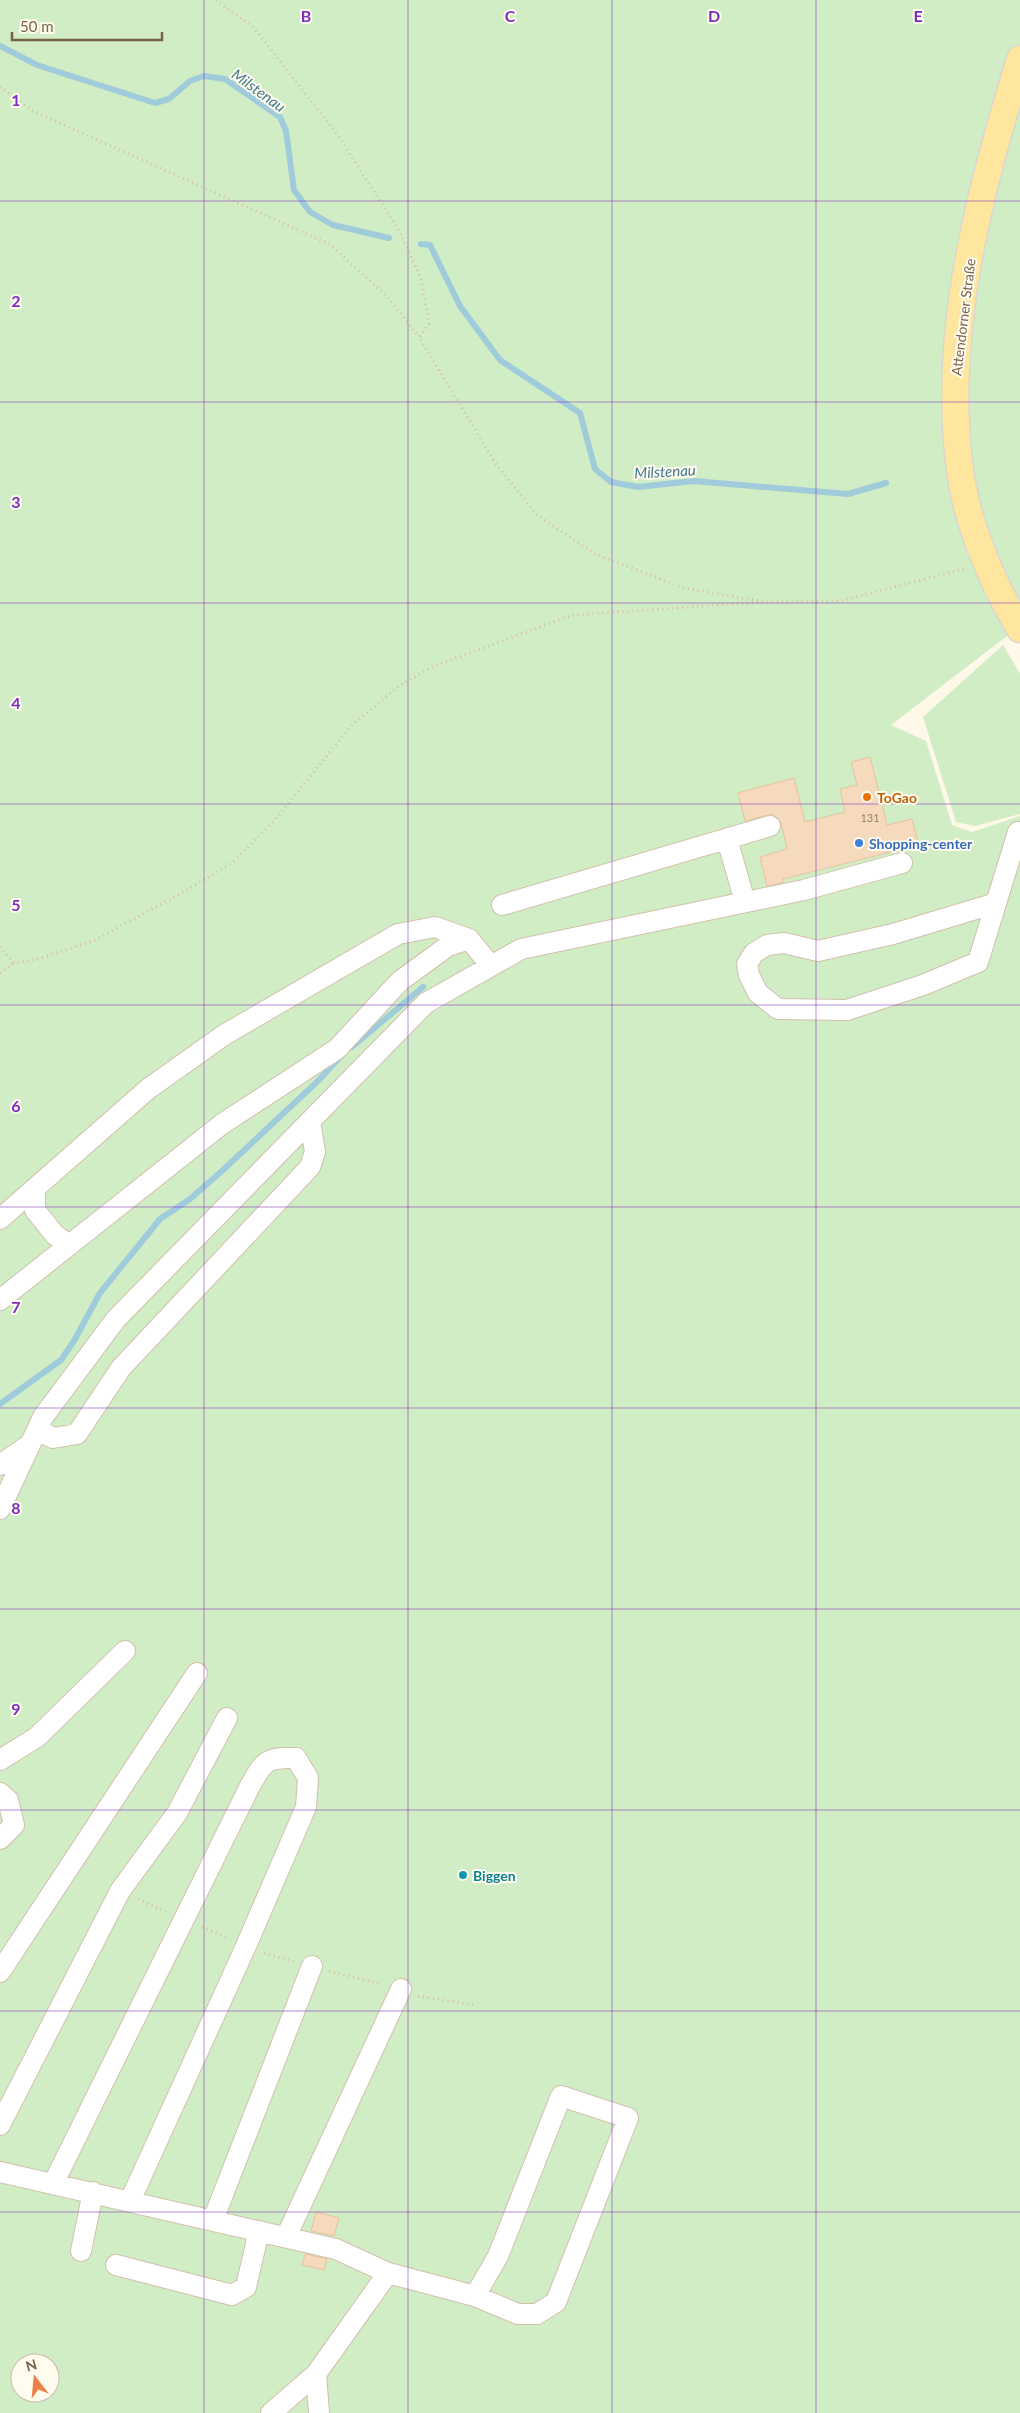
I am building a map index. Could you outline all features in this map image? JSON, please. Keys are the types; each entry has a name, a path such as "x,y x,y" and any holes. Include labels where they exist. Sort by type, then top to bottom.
{"main road":[{"name":"Attendorner Straße","path":"1020,59 988,173 973,239 962,304 956,358 955,410 959,464 970,515 986,561 1020,629"}],"lane":[{"path":"502,905 770,826"},
{"path":"996,903 893,934 818,952 784,943 767,945 754,953 751,958 748,964 749,975 758,993 778,1009 847,1010 923,985 978,962 1018,832"},
{"path":"727,839 745,902"},
{"path":"0,1509 43,1417 116,1319 426,1003 521,949 804,890 902,863"},
{"path":"0,1219 148,1089 224,1035 398,934 435,927 469,939 491,966"},
{"path":"0,1300 222,1124 337,1049 400,981 448,946 469,939"},
{"path":"0,1465 34,1438 53,1438 76,1434 121,1368 310,1167 315,1152 310,1121"},
{"path":"35,1188 35,1210 55,1235 69,1246"},
{"path":"0,1760 37,1737 125,1651"},
{"path":"0,1972 197,1673"},
{"path":"0,2125 120,1891 177,1813 227,1718"},
{"path":"53,2184 262,1763 275,1757 296,1758 308,1778 306,1808 246,1946 130,2201"},
{"path":"0,1793 8,1800 14,1825 0,1839"},
{"path":"213,2220 312,1966"},
{"path":"286,2237 401,1990"},
{"path":"0,2172 336,2249 388,2273 475,2296 518,2314 537,2314 556,2302 628,2118 561,2096 498,2256 475,2296"},
{"path":"81,2251 93,2192"},
{"path":"116,2265 232,2295 246,2287 259,2231"},
{"path":"271,2413 316,2374 388,2273"},
{"path":"316,2374 319,2413"}],"path":[{"path":"216,0 254,28 337,134 398,229 421,278 429,324 419,337"},
{"path":"0,87 33,111 329,244 387,296 419,337 496,464 537,515 595,554 676,585 765,602"},
{"path":"0,973 14,963 38,959 95,940 180,894 233,862 274,822 351,726 400,685 432,667 572,615 765,602 838,601 949,574 986,561"},
{"path":"0,947 14,963"}],"green space":[{"path":"0,0 1020,0 1020,626 891,725 926,741 952,825 972,832 1020,816 1020,2413 0,2413"},
{"path":"1003,645 1020,674 1020,814 975,826 956,822 923,717"}],"building":[{"path":"870,757 887,825 912,819 919,845 783,879 784,882 767,886 760,857 787,849 781,822 772,814 745,821 738,793 794,778 805,822 845,812 840,789 857,785 851,762"},
{"path":"316,2212 339,2218 334,2236 311,2231"},
{"path":"305,2254 327,2259 324,2270 302,2265"}],"waterway":[{"name":"Milstenau","path":"0,46 37,65 155,103 169,99 190,81 204,76 225,79 280,117 286,131 294,190 310,212 333,225 389,238"},
{"name":"Milstenau","path":"421,244 430,245 460,306 500,360 580,413 595,469 611,482 638,487 694,481 848,494 886,483"},
{"path":"352,1047 423,987"},
{"path":"0,1404 61,1360 74,1341 100,1293 160,1219 190,1199 223,1170 319,1080 342,1055"}],"place":[{"name":"ToGao","path":"867,797"},
{"name":"Shopping-center","path":"859,843"},
{"name":"Biggen","path":"463,1875"}]}
